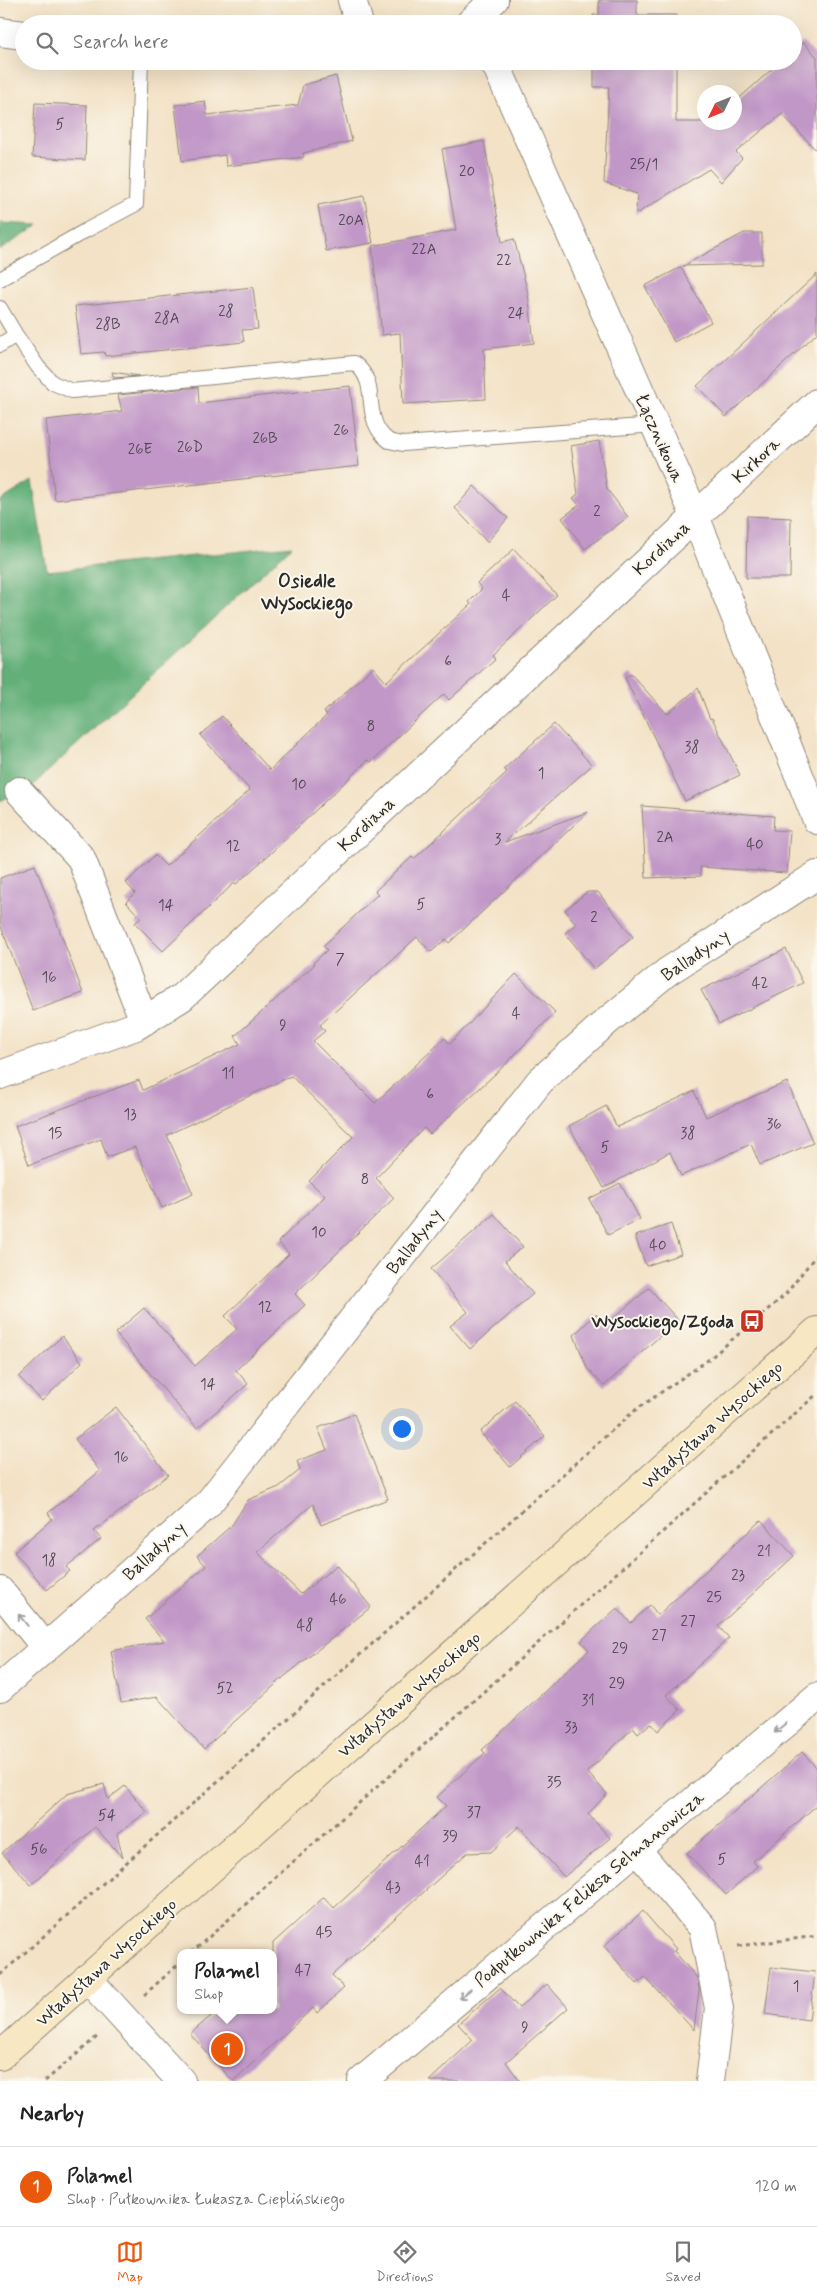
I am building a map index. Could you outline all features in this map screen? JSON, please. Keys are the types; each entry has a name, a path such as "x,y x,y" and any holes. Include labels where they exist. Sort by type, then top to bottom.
{"street":[{"path":"352,0 356,15"},
{"path":"478,15 494,0"},
{"path":"0,32 15,34"},
{"name":"Łącznikowa","path":"497,70 695,516 817,820"},
{"name":"Kirkora","path":"695,516 817,403"},
{"name":"Kordiana","path":"0,1075 136,1026 182,997 695,516"},
{"path":"19,791 81,858 144,1021"},
{"name":"Balladyny","path":"0,1688 207,1505 540,1081 605,1023 667,972 817,875"},
{"name":"Władysława Wysockiego","path":"0,2056 817,1331"},
{"path":"0,1592 46,1648"},
{"name":"Podpułkownika Feliksa Selmanowicza","path":"362,2081 817,1697"},
{"path":"636,1849 703,1928 719,2008 710,2081"},
{"path":"88,1978 181,2081"}],"lane":[{"path":"0,279 85,230 136,204 141,70"},
{"path":"0,308 38,367 53,383 72,391 354,363 364,370 378,429 389,442 404,444 655,425"},
{"path":"0,345 16,335"}],"path":[{"path":"0,1974 634,1411 708,1360 785,1295 817,1254"},
{"path":"195,1949 817,1394"},
{"path":"708,1950 817,1936"}],"green space":[{"path":"0,223 39,225 0,250"},
{"path":"32,481 47,571 292,546 32,786 0,801 0,501"}],"building":[{"path":"599,0 637,0 637,15 599,15"},
{"path":"803,42 817,57 817,151 782,114 736,152 742,158 721,182 709,169 636,214 637,194 604,183 609,87 594,87 594,70 676,70 676,122 697,122 697,130 742,130 742,96 771,70 802,70"},
{"path":"336,76 352,141 303,153 304,157 226,166 225,155 182,161 175,105 205,101 207,115 298,105 303,85"},
{"path":"35,103 87,105 85,160 32,157"},
{"path":"484,141 502,242 514,239 528,293 534,343 484,349 486,399 403,404 400,333 382,335 372,246 456,230 442,149"},
{"path":"364,196 373,243 326,251 318,205"},
{"path":"744,233 762,233 762,264 683,266"},
{"path":"681,267 711,322 674,342 645,286"},
{"path":"817,274 817,333 726,417 697,386"},
{"path":"253,287 258,329 242,330 244,342 105,356 104,352 81,354 75,306"},
{"path":"112,372 139,376 114,378"},
{"path":"350,386 359,466 55,500 46,420 122,411 118,395 198,387 199,403"},
{"path":"599,441 607,489 628,517 585,549 562,518 579,505 573,498 578,494 571,446"},
{"path":"474,486 508,518 487,542 455,508"},
{"path":"747,516 791,518 790,578 746,578"},
{"path":"514,549 557,595 493,655 496,658 449,700 444,694 371,762 368,760 272,852 235,885 234,883 163,951 135,923 141,918 126,902 135,893 126,883 155,855 166,866 250,790 200,735 222,716 270,770 327,715 324,712 373,667 386,682 471,604 469,602 482,589 477,583"},
{"path":"631,674 667,714 698,688 710,719 712,718 740,775 685,801 625,678"},
{"path":"554,724 592,765 505,842 588,812 449,943 446,939 431,952 417,937 320,1025 325,1031 313,1041 375,1103 445,1038 450,1044 516,974 555,1012 506,1064 430,1134 424,1128 376,1178 394,1198 295,1294 305,1305 236,1370 248,1384 197,1428 115,1333 144,1308 195,1366 237,1329 225,1316 289,1254 278,1242 325,1196 309,1181 353,1137 291,1076 167,1135 193,1194 162,1208 135,1147 107,1157 101,1139 29,1165 15,1126 139,1080 143,1090 240,1044 235,1036 314,965 313,963 327,950 323,946 378,894 375,891 412,857 414,859 507,772 504,769"},
{"path":"642,806 774,816 773,830 790,831 787,873 700,867 701,876 646,878"},
{"path":"35,865 83,993 33,1011 0,924 0,878"},
{"path":"587,892 598,892 633,937 594,969 565,933 576,924 565,910"},
{"path":"786,949 803,983 719,1024 701,990"},
{"path":"787,1082 813,1143 760,1165 751,1144 681,1176 670,1152 604,1188 569,1126 606,1106 617,1127 694,1091 706,1117"},
{"path":"620,1183 640,1219 608,1235 589,1199"},
{"path":"494,1214 523,1247 505,1261 533,1294 470,1349 450,1326 468,1312 431,1269"},
{"path":"671,1224 681,1254 646,1266 635,1236"},
{"path":"649,1288 678,1320 604,1386 587,1368 574,1335 596,1314 605,1325"},
{"path":"62,1336 82,1362 42,1401 19,1377"},
{"path":"515,1401 545,1436 510,1467 480,1432"},
{"path":"116,1407 168,1475 94,1531 101,1539 66,1567 70,1571 47,1590 14,1552 52,1519 48,1513 100,1471 75,1439"},
{"path":"354,1414 388,1499 321,1525 313,1504 257,1552 301,1594 337,1565 371,1607 285,1676 204,1749 157,1697 121,1703 111,1651 164,1641 145,1619 206,1566 197,1556 232,1525 248,1500 279,1487 300,1470 297,1461 327,1450 318,1428"},
{"path":"761,1520 794,1556 718,1626 729,1638 666,1695 680,1710 658,1731 651,1723 638,1734 633,1728 587,1772 607,1794 588,1814 610,1838 564,1877 519,1826 491,1852 467,1853 332,1975 344,1988 317,2013 313,2008 233,2081 190,2034 213,2014 277,2014 277,1949 273,1949 273,1943 324,1897 334,1908 446,1806 437,1797 485,1753 482,1750 589,1650 581,1641 617,1608 631,1623 650,1605 658,1615"},
{"path":"802,1752 817,1768 817,1805 753,1861 757,1866 726,1895 687,1853"},
{"path":"104,1784 108,1799 125,1786 147,1812 117,1834 123,1858 95,1827 31,1885 2,1853 67,1794"},
{"path":"643,1911 676,1949 674,1951 697,1978 699,1990 694,2030 645,1977 637,1984 604,1946"},
{"path":"771,1967 815,1972 809,2020 765,2014"},
{"path":"547,1984 568,2008 506,2062 520,2081 429,2081 473,2040 458,2024 500,1988 519,2008"}],"place":[{"name":"Wysockiego/Zgoda","path":"752,1321"},
{"name":"Polamel","path":"227,2049"}],"district":[{"name":"Osiedle Wysockiego","path":"307,591"}]}
